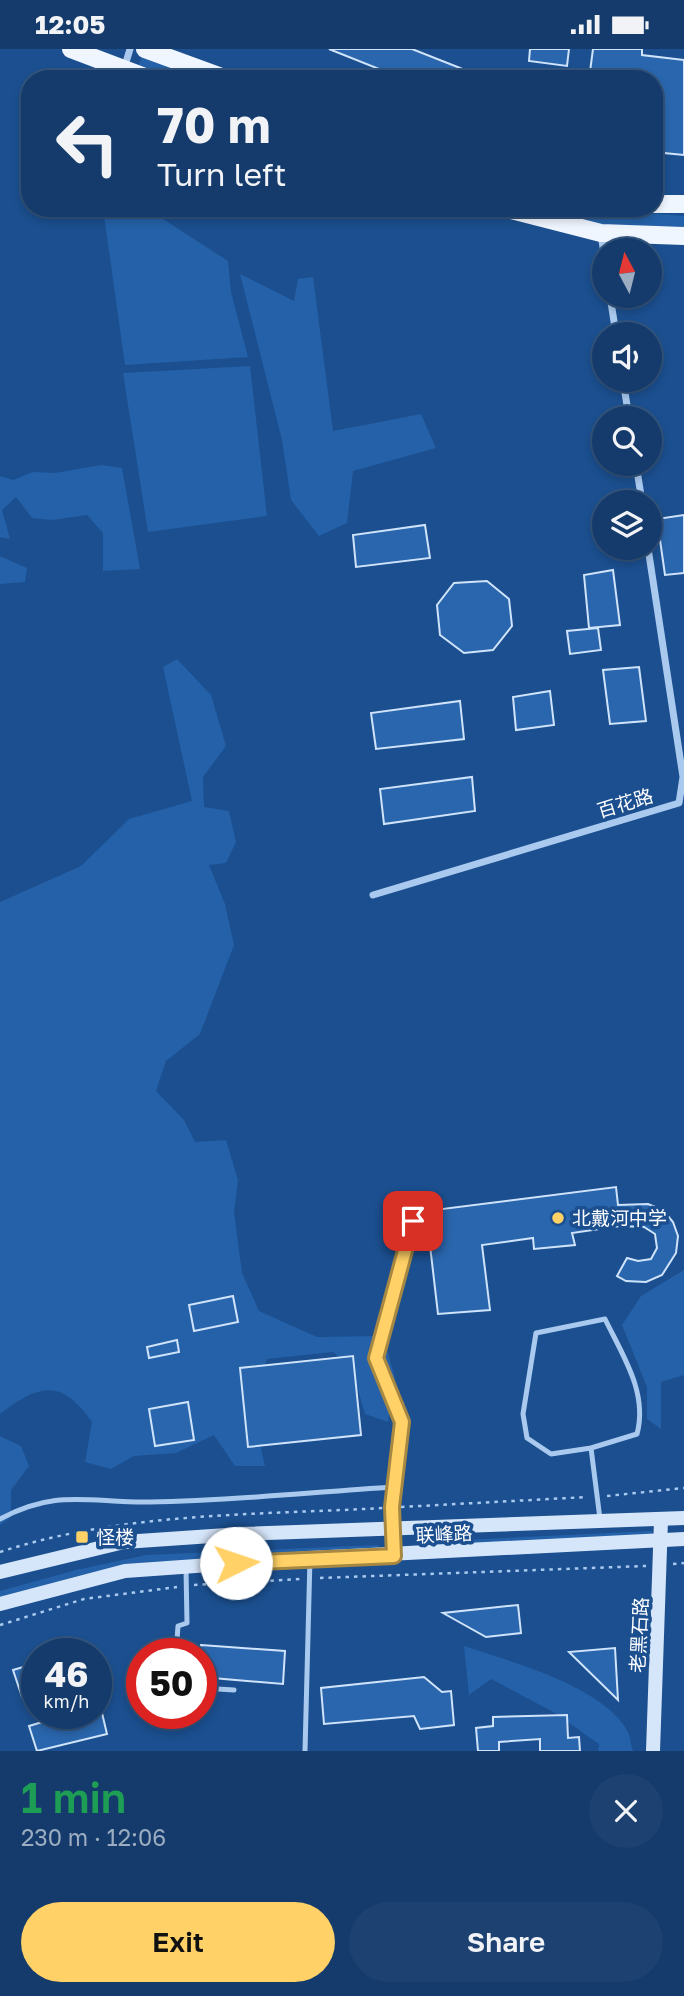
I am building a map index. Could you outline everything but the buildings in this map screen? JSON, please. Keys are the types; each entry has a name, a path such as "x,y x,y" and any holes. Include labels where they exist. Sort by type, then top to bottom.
{"main road":[{"path":"71,49 124,69"},
{"path":"145,49 202,70"},
{"path":"663,204 684,204"},
{"path":"538,217 601,233 684,236"},
{"name":"联峰路","path":"0,1572 124,1542 241,1534 661,1520 684,1517"},
{"name":"老黑石路","path":"653,1751 663,1541 661,1520"},
{"name":"联峰路","path":"0,1604 125,1571 310,1558 394,1556 684,1539"}],"street":[{"path":"124,69 131,49"},
{"path":"601,233 602,238"},
{"name":"百花路","path":"373,895 678,803 683,777 651,560"}],"lane":[{"path":"394,1556 392,1507 402,1422 376,1358 413,1221"},
{"path":"605,1319 631,1368 642,1414 637,1434 591,1448 551,1454 527,1439 523,1414 536,1333 605,1319"},
{"path":"591,1448 600,1522"},
{"path":"0,1519 25,1505 72,1497 148,1502 394,1487"},
{"path":"305,1751 310,1558"},
{"path":"177,1638 178,1626 187,1623 186,1567"},
{"path":"217,1689 234,1690"}],"path":[{"path":"0,1552 46,1537 121,1523 597,1497 684,1488"},
{"path":"0,1626 84,1599 187,1585 684,1563"}],"shaded area":[{"path":"142,56 180,70 146,70 138,67"},
{"path":"684,216 684,228 610,226 572,217"},
{"path":"104,217 160,217 228,261 231,292 248,357 125,365"},
{"path":"240,274 294,301 298,279 313,277 333,431 421,414 436,448 353,471 347,523 319,536 291,500 282,440"},
{"path":"250,366 267,516 148,532 123,373"},
{"path":"101,465 122,468 140,569 103,571 103,533 87,515 52,520 32,518 16,497 2,510 10,539 0,537 0,476 13,480 33,472 55,473"},
{"path":"0,556 27,568 25,582 0,584"},
{"path":"177,659 211,695 226,746 203,777 204,807 229,811 236,842 226,863 209,865 225,904 234,945 200,1034 166,1061 156,1091 184,1120 195,1142 226,1140 238,1180 234,1212 242,1273 259,1311 317,1337 383,1336 395,1378 388,1422 365,1414 351,1366 333,1352 267,1359 257,1412 265,1466 235,1466 214,1435 176,1453 134,1456 111,1469 85,1462 92,1422 81,1408 60,1392 49,1390 26,1396 0,1414 0,902 81,866 129,819 192,801 163,667"},
{"path":"684,1270 684,1375 661,1382 661,1429 647,1419 647,1387 622,1325 641,1296"},
{"path":"0,1436 21,1446 29,1466 11,1490 11,1517 0,1525"},
{"path":"652,1531 652,1537 421,1549 421,1542"},
{"path":"378,1545 378,1552 148,1562 77,1576 0,1599 0,1591 76,1570 146,1555"},
{"path":"464,1646 553,1677 597,1700 615,1714 627,1730 633,1751 598,1751 599,1744 555,1713 491,1679 469,1695"}],"place":[{"name":"北戴河中学","path":"558,1218"},
{"name":"怪楼","path":"82,1537"}],"route":[{"path":"236,1563 394,1556 392,1507 402,1422 376,1358 413,1221"}]}
